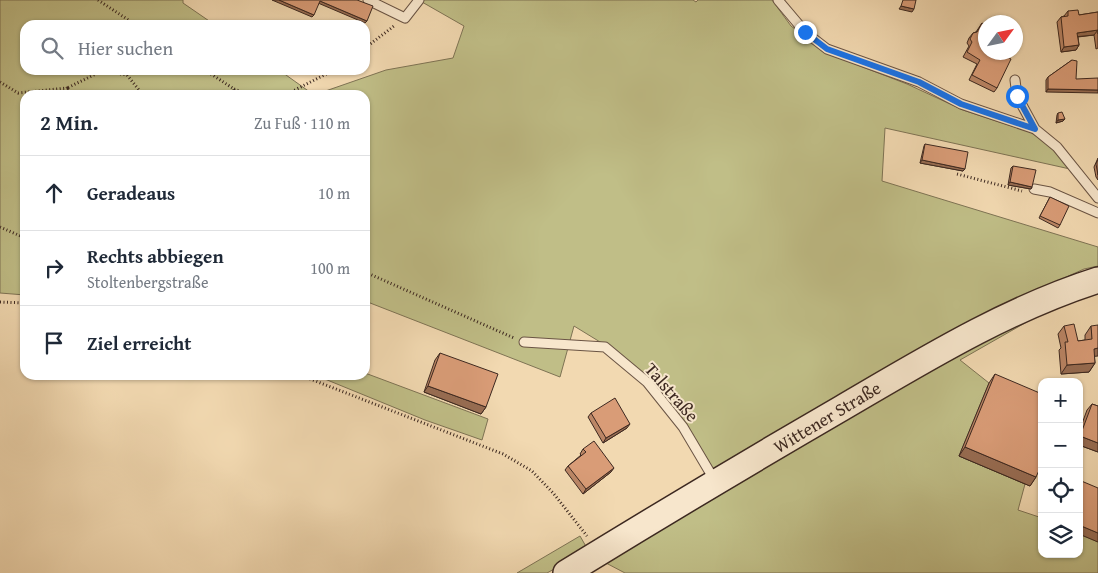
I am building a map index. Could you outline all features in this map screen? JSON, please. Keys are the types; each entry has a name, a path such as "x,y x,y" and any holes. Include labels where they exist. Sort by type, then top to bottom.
{"main road":[{"name":"Wittener Straße","path":"566,573 828,416 967,337 1040,301 1098,280"}],"lane":[{"path":"368,0 405,18 419,0"},
{"path":"778,0 792,19 827,49 919,82 961,104 1035,129 1057,147 1098,198"},
{"path":"1015,80 1017,96 1035,129"},
{"path":"1034,189 1050,192 1098,213"},
{"name":"Talstraße","path":"524,342 605,347 647,382 684,427 716,483"}],"path":[{"path":"98,0 128,20"},
{"path":"370,44 405,18"},
{"path":"47,90 67,88 94,75"},
{"path":"128,75 139,90"},
{"path":"213,75 234,89"},
{"path":"295,90 324,75"},
{"path":"0,82 20,93"},
{"path":"957,174 1027,192 1034,189"},
{"path":"0,227 20,236"},
{"path":"370,274 524,342"},
{"path":"0,302 20,303"},
{"path":"313,380 503,454 532,471 581,526 598,554"}],"shaded area":[{"path":"0,0 183,0 183,3 208,20 20,20 20,75 286,75 307,90 20,90 20,295 0,293"},
{"path":"423,0 693,0 696,2 698,0 772,0 791,26 829,54 907,84 963,110 1030,132 1048,144 1070,169 885,128 882,181 1098,247 1098,266 1084,269 985,314 936,339 714,470 687,425 605,345 574,326 560,377 370,303 370,90 328,90 386,70 453,58 464,26 422,2"},
{"path":"1046,311 960,360 989,383 959,456 1025,484 1018,510 1038,517 1038,558 1083,558 1083,536 1098,542 1098,573 625,573 606,563 945,360"},
{"path":"370,375 488,419 482,440 425,420 327,380 370,380"},
{"path":"580,536 588,550 547,573 517,573"}],"building":[{"path":"279,0 357,0 373,6 367,20 320,1 314,15"},
{"path":"903,0 916,0 914,9 901,6"},
{"path":"1078,10 1079,15 1098,12 1098,30 1077,33 1079,45 1064,47 1061,17 1068,16 1068,11"},
{"path":"978,30 978,59 967,52 972,42 970,39 973,33"},
{"path":"980,60 1011,60 997,88 972,75"},
{"path":"1072,60 1077,61 1076,79 1098,78 1098,90 1048,89 1048,77"},
{"path":"1062,112 1065,119 1058,120 1058,113"},
{"path":"925,144 968,152 965,169 922,160"},
{"path":"1098,159 1098,175 1096,164"},
{"path":"1013,166 1036,170 1032,187 1010,182"},
{"path":"1050,197 1069,206 1060,225 1040,216"},
{"path":"1074,324 1078,341 1092,339 1091,326 1098,325 1098,348 1094,349 1095,363 1067,365 1065,342 1068,342 1064,326"},
{"path":"440,353 498,374 486,407 428,386"},
{"path":"995,374 1038,392 1038,473 1036,477 965,447"},
{"path":"615,398 630,424 606,438 591,413"},
{"path":"1092,404 1098,406 1098,443 1083,437 1083,428"},
{"path":"594,441 614,468 586,489 568,466 586,452 583,449"},
{"path":"1083,482 1098,488 1098,533 1083,527"}],"route":[{"path":"805,32 827,49 919,82 961,104 1035,129 1017,96"}]}
